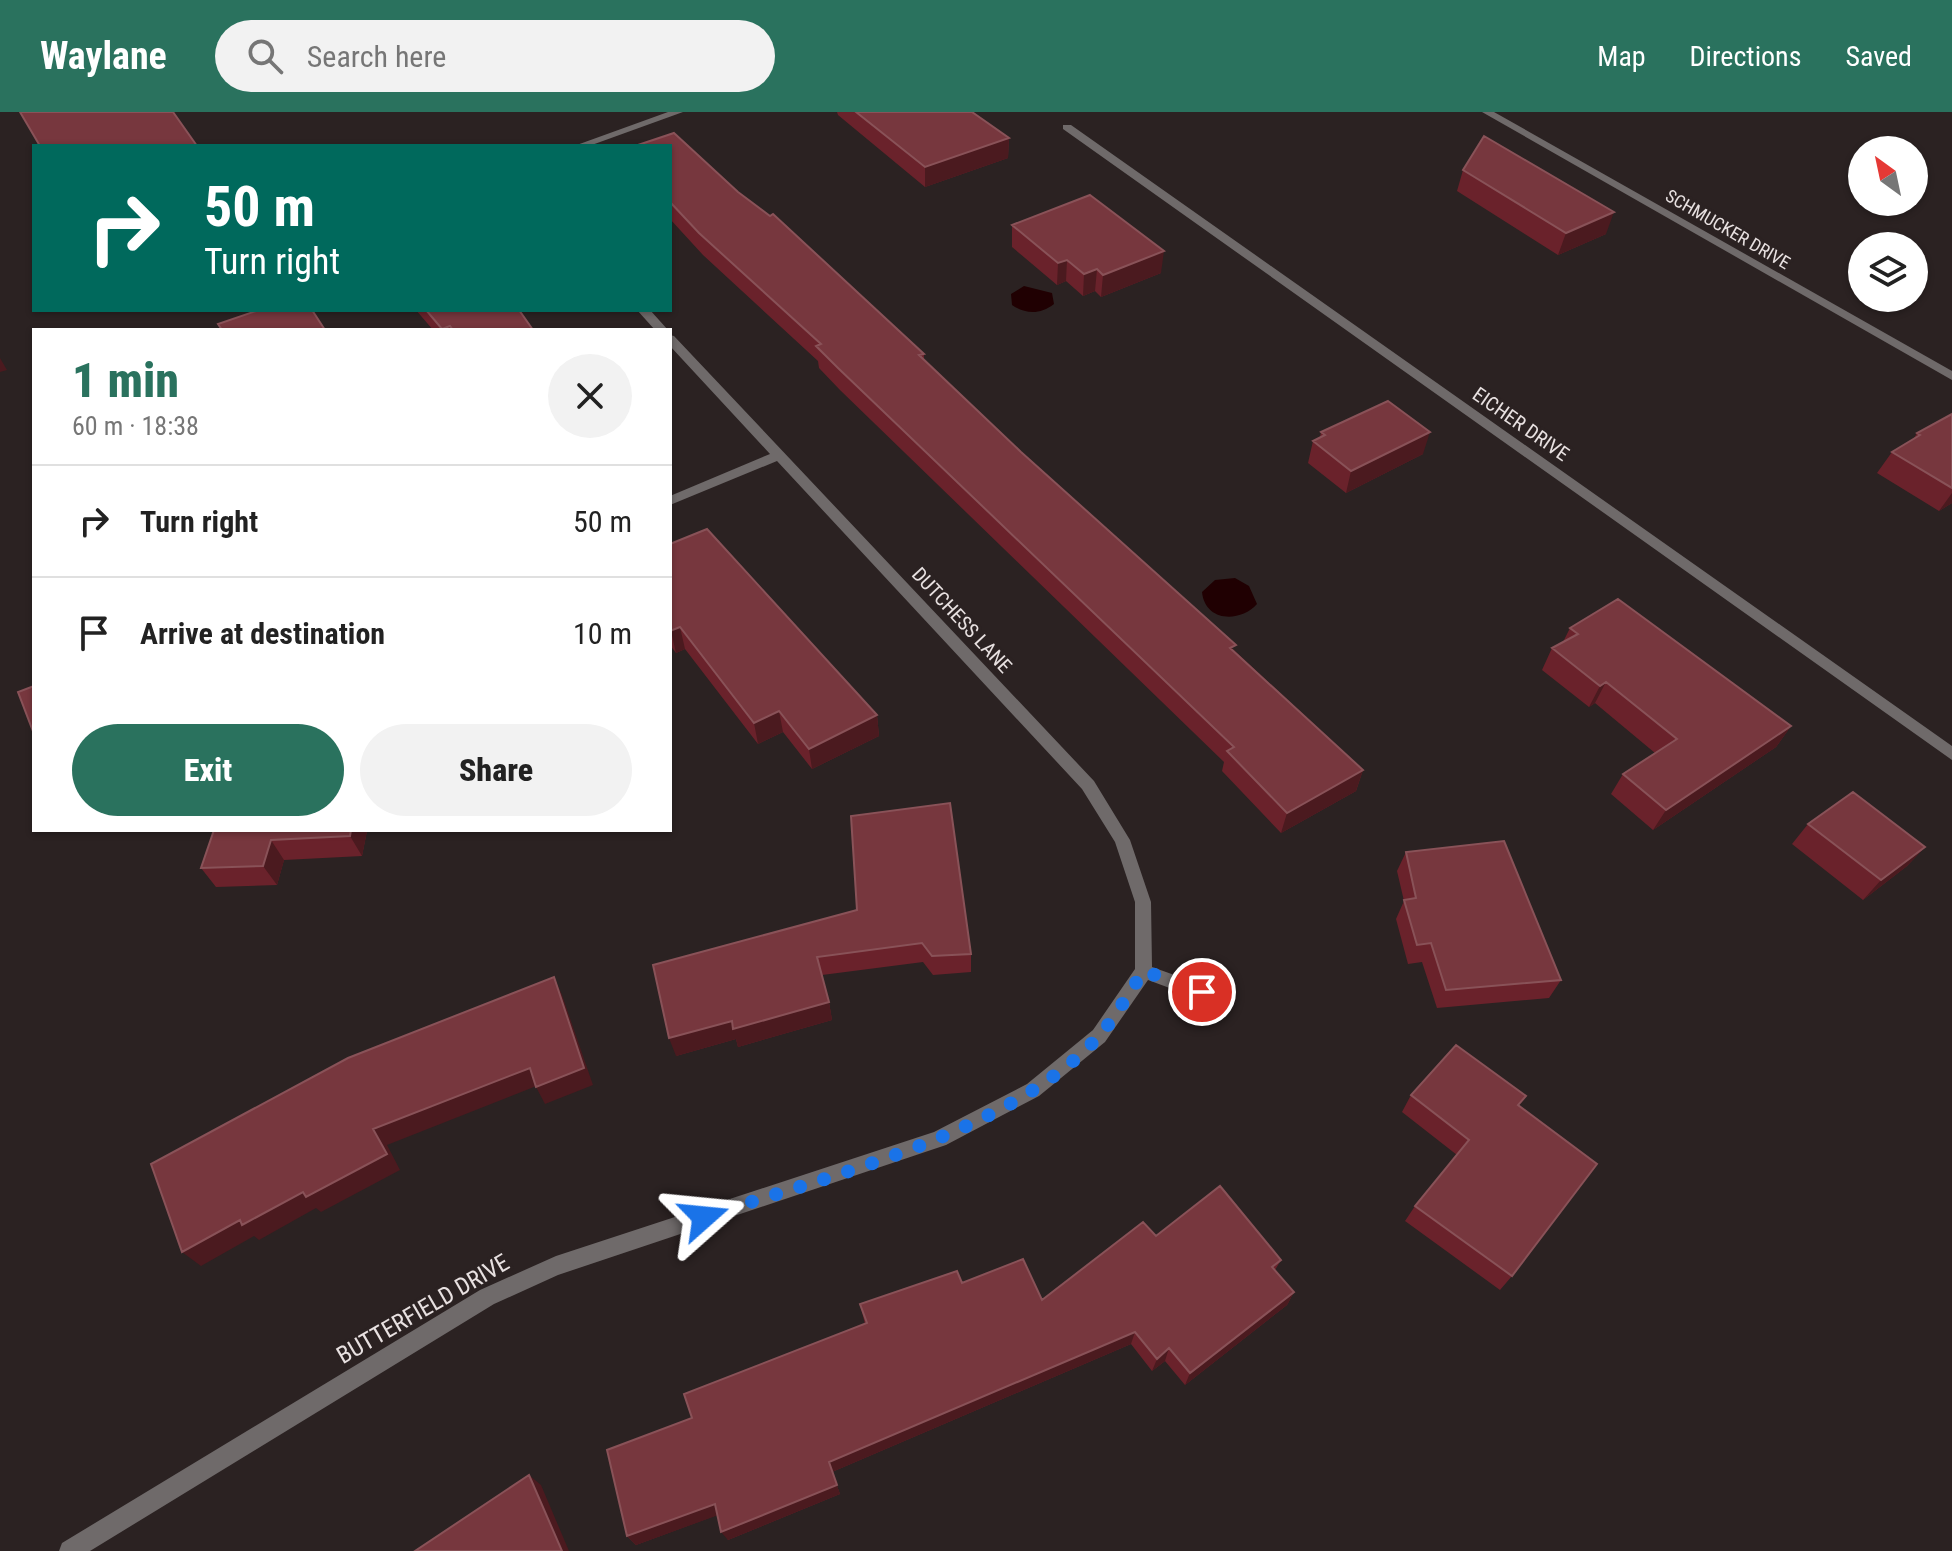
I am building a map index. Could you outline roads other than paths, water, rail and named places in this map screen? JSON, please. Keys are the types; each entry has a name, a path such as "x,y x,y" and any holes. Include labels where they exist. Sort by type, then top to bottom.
{"street":[{"path":"585,144 678,112"},
{"name":"SCHMUCKER DRIVE","path":"1487,112 1952,376"},
{"name":"EICHER DRIVE","path":"1067,127 1952,754"},
{"path":"645,312 660,328"},
{"name":"DUTCHESS LANE","path":"672,341 1088,785 1122,840 1143,902 1144,971"},
{"path":"672,500 779,455"},
{"path":"1144,971 1202,992"},
{"name":"BUTTERFIELD DRIVE","path":"70,1551 487,1297 556,1266 939,1139 1033,1090 1099,1036 1144,971"}]}
